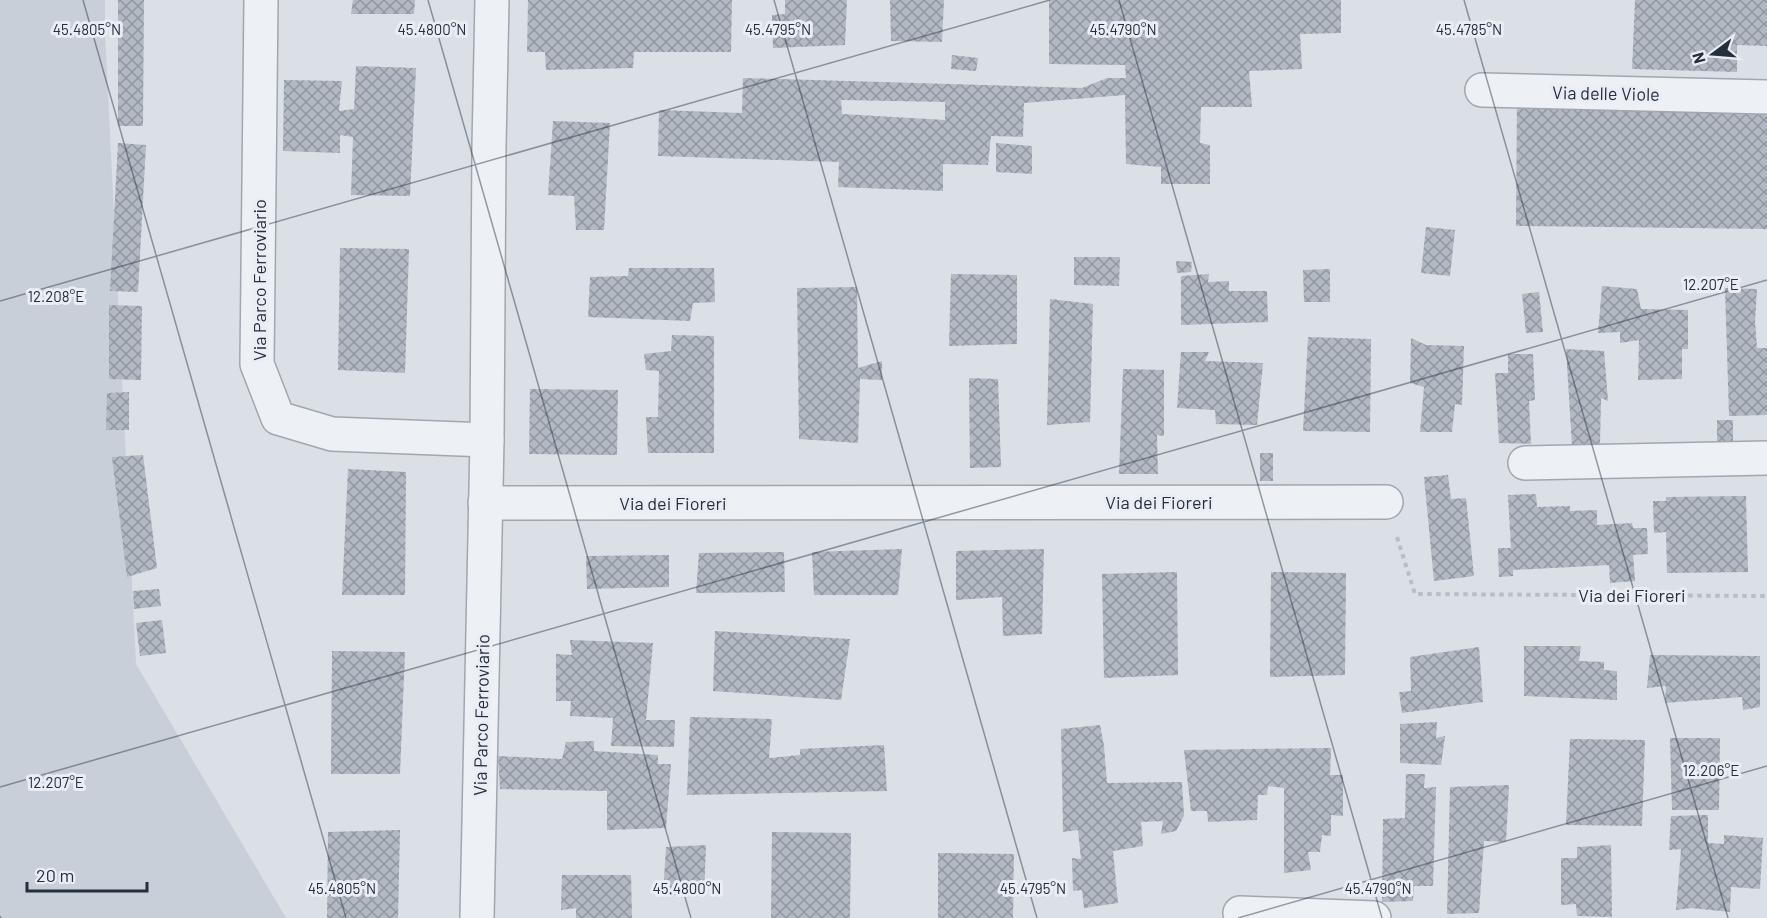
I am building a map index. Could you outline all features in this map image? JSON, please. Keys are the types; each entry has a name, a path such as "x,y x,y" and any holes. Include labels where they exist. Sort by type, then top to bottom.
{"street":[{"name":"Via Parco Ferroviario","path":"261,0 257,364 278,418 332,434 487,440"},
{"name":"Via Parco Ferroviario","path":"477,918 487,440 492,0"},
{"name":"Via delle Viole","path":"1482,90 1767,97"},
{"path":"1525,462 1767,458"},
{"name":"Via dei Fioreri","path":"485,503 1386,502"},
{"path":"1240,913 1374,918"}],"path":[{"name":"Via dei Fioreri","path":"1386,502 1415,594 1767,596"}],"shaded area":[{"path":"0,0 105,0 136,664 286,918 0,918"}],"building":[{"path":"118,0 144,0 143,126 118,126"},
{"path":"353,0 415,0 414,14 351,14"},
{"path":"528,0 732,0 731,52 634,52 633,68 546,70 545,52 527,52"},
{"path":"785,0 847,0 845,45 773,48 772,15 785,14"},
{"path":"890,0 944,0 942,42 891,41"},
{"path":"1049,0 1341,0 1341,33 1300,34 1302,69 1249,71 1252,107 1201,107 1200,143 1210,145 1210,184 1161,184 1161,167 1126,164 1125,95 1024,103 1023,137 991,136 988,165 943,164 943,191 838,187 839,162 658,156 659,110 742,113 743,78 1082,88 1107,78 1126,78 1125,65 1049,64","holes":["841,100 945,102 945,120 842,114"]},
{"path":"1635,0 1767,0 1767,46 1737,45 1737,72 1632,69"},
{"path":"952,55 978,58 976,71 951,69"},
{"path":"356,66 416,68 410,196 351,195 353,137 340,135 340,153 283,151 284,80 342,81 339,111 354,109"},
{"path":"1517,99 1767,103 1767,229 1516,226"},
{"path":"553,121 610,123 604,230 576,230 574,196 548,195"},
{"path":"118,143 146,145 138,292 110,291"},
{"path":"996,143 1032,146 1032,174 996,172"},
{"path":"1426,227 1455,230 1450,276 1421,273"},
{"path":"340,248 409,249 405,373 338,370"},
{"path":"1074,257 1120,257 1119,286 1074,285"},
{"path":"1176,261 1192,262 1191,272 1177,273"},
{"path":"629,268 714,268 715,302 693,303 690,321 588,317 590,277 628,276"},
{"path":"1330,269 1330,302 1304,302 1303,270"},
{"path":"951,274 1017,275 1017,344 949,346"},
{"path":"1209,274 1208,282 1229,281 1229,291 1267,291 1268,322 1181,325 1181,276"},
{"path":"1602,286 1637,289 1641,309 1688,310 1688,349 1682,349 1682,379 1638,380 1639,340 1620,343 1620,332 1598,333"},
{"path":"857,287 858,368 882,361 882,380 860,379 858,443 799,439 797,288"},
{"path":"1725,288 1757,289 1755,321 1757,348 1767,348 1767,415 1729,416"},
{"path":"1539,292 1543,332 1526,333 1522,294"},
{"path":"1050,299 1093,304 1090,422 1047,425"},
{"path":"109,305 142,306 141,380 109,379"},
{"path":"672,335 714,336 714,453 648,453 646,417 658,417 659,371 646,370 644,354 671,351"},
{"path":"1308,337 1371,339 1370,432 1303,431"},
{"path":"1411,338 1426,345 1464,346 1462,405 1455,404 1452,432 1420,432 1424,387 1410,383"},
{"path":"1566,349 1604,351 1608,401 1601,398 1600,445 1572,446"},
{"path":"1181,352 1209,352 1205,361 1263,363 1257,425 1216,424 1215,410 1177,408"},
{"path":"1508,354 1533,354 1535,400 1529,401 1531,444 1499,443 1495,373 1508,373"},
{"path":"1123,369 1164,370 1164,436 1157,435 1158,474 1119,474"},
{"path":"969,378 998,379 1001,467 970,468"},
{"path":"530,389 618,390 617,455 529,454"},
{"path":"129,392 129,430 106,430 107,393"},
{"path":"1717,420 1733,420 1733,448 1717,448"},
{"path":"1260,453 1273,453 1273,481 1260,481"},
{"path":"143,455 157,568 127,577 112,457"},
{"path":"348,469 406,472 405,595 342,595"},
{"path":"1448,475 1451,499 1466,498 1474,576 1434,581 1424,477"},
{"path":"1536,494 1537,507 1570,506 1570,511 1597,510 1597,525 1632,523 1633,528 1647,528 1648,554 1633,555 1635,581 1610,583 1609,565 1513,570 1513,576 1499,577 1498,548 1511,548 1508,495"},
{"path":"1746,496 1748,572 1667,573 1666,532 1654,533 1653,501 1666,501 1666,497"},
{"path":"902,549 898,595 814,595 812,552"},
{"path":"1044,549 1042,634 1003,636 1002,597 956,600 956,551"},
{"path":"784,552 785,592 696,593 699,553"},
{"path":"669,555 669,587 587,589 586,556"},
{"path":"1177,572 1178,675 1104,678 1102,574"},
{"path":"1271,572 1346,573 1345,675 1270,677"},
{"path":"159,589 161,606 134,609 133,591"},
{"path":"162,620 166,653 140,656 136,623"},
{"path":"715,631 850,639 841,700 713,691"},
{"path":"570,640 653,643 646,720 675,720 674,747 611,746 613,718 570,716 571,701 556,701 556,654 572,655"},
{"path":"1524,646 1581,646 1579,661 1604,662 1604,670 1617,671 1617,700 1524,696"},
{"path":"1479,647 1483,702 1402,713 1399,692 1411,691 1410,657"},
{"path":"332,651 405,652 400,774 331,774"},
{"path":"1650,655 1760,656 1760,707 1743,710 1742,697 1665,703 1666,686 1647,688"},
{"path":"690,717 772,719 769,758 800,755 800,749 884,745 887,791 687,795"},
{"path":"1437,722 1436,738 1445,736 1441,765 1400,763 1400,724"},
{"path":"1100,725 1107,783 1182,782 1184,816 1176,831 1161,834 1163,821 1141,822 1143,846 1113,851 1118,903 1084,908 1082,890 1073,891 1072,858 1081,859 1078,830 1063,832 1061,729"},
{"path":"1670,738 1720,738 1719,810 1672,810"},
{"path":"1570,739 1645,740 1642,826 1566,825"},
{"path":"594,741 594,751 658,755 658,764 671,764 666,828 607,830 607,791 500,789 498,756 562,759 566,742"},
{"path":"1331,748 1330,775 1343,775 1343,816 1331,815 1331,836 1322,835 1320,852 1308,852 1311,870 1284,873 1284,788 1268,786 1267,795 1258,795 1257,820 1208,822 1207,811 1191,811 1184,750"},
{"path":"1406,774 1425,774 1424,788 1436,787 1433,886 1414,886 1413,901 1382,902 1383,819 1405,818"},
{"path":"1509,785 1506,842 1484,841 1479,913 1447,914 1450,787"},
{"path":"1708,815 1708,843 1724,844 1724,835 1763,838 1760,889 1731,887 1730,912 1691,908 1676,910 1681,849 1669,850 1671,816"},
{"path":"400,830 398,918 327,918 328,832"},
{"path":"772,832 851,833 850,918 771,918"},
{"path":"706,845 704,896 663,895 666,847"},
{"path":"1611,845 1612,917 1577,916 1576,904 1561,905 1561,858 1577,858 1577,847"},
{"path":"938,853 1014,854 1013,918 938,918"},
{"path":"562,875 631,875 632,918 576,918 576,908 561,910"}]}
